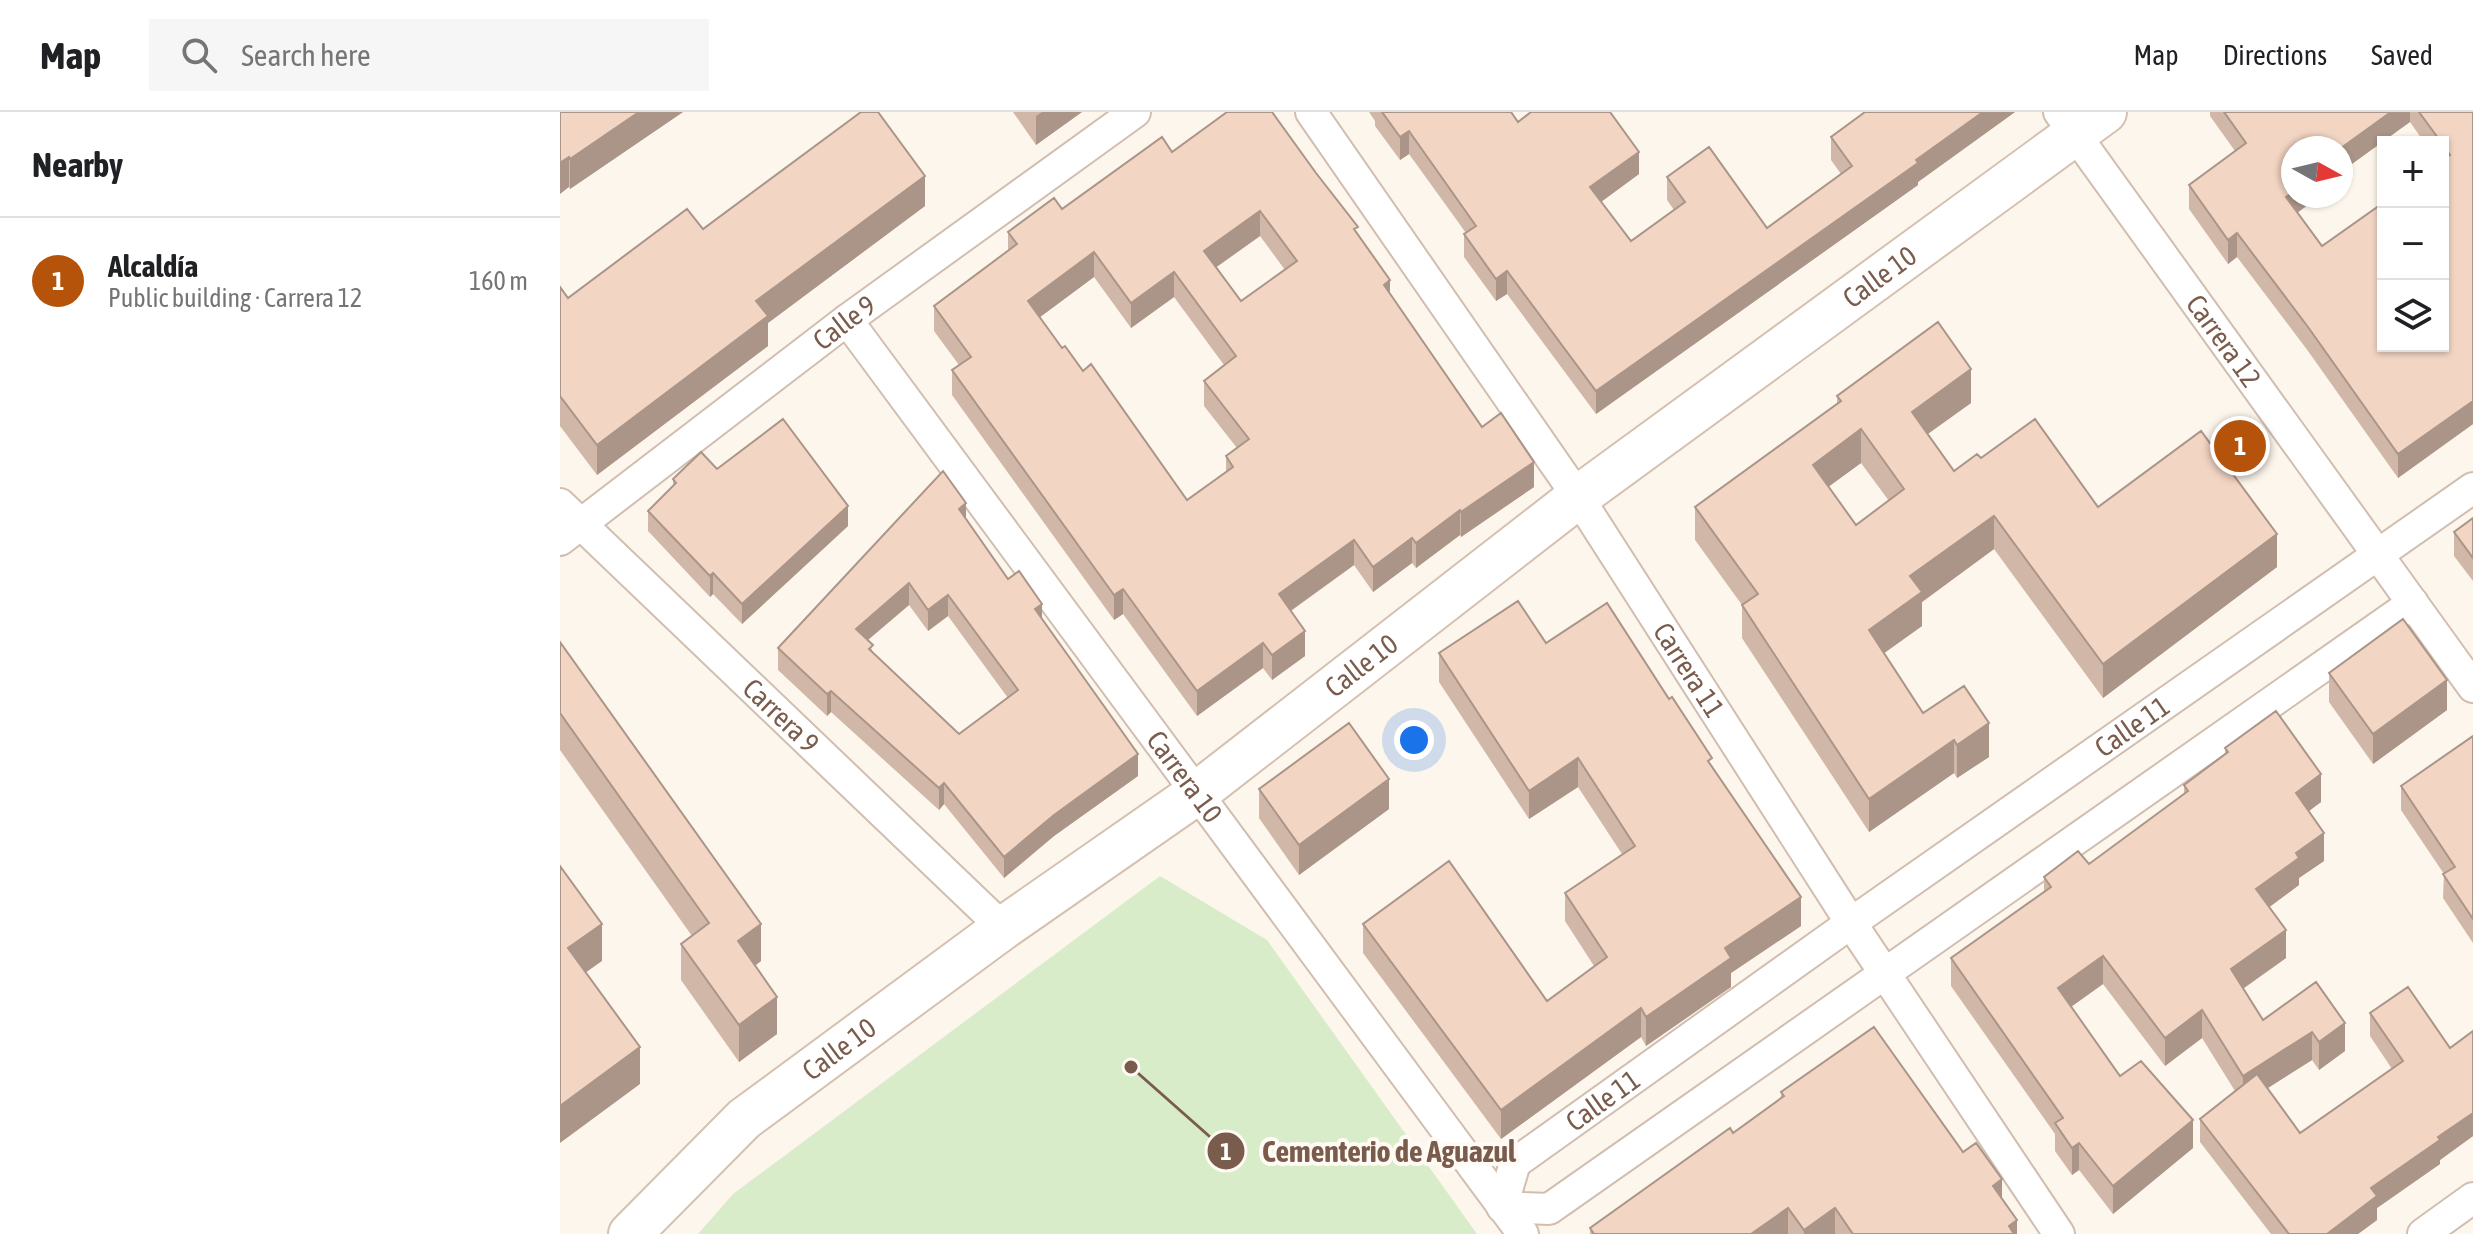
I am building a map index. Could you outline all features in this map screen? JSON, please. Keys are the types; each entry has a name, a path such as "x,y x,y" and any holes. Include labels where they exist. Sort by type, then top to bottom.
{"street":[{"name":"Calle 9","path":"567,523 1135,112"},
{"name":"Carrera 11","path":"1311,112 1578,497 1851,923 2059,1234"},
{"name":"Calle 10","path":"630,1234 744,1119 1003,928 1197,793 1578,497 2079,120"},
{"name":"Carrera 12","path":"2079,120 2378,556 2473,687"},
{"name":"Carrera 10","path":"847,320 1523,1234"},
{"name":"Calle 11","path":"2413,603 1549,1209 1502,1207 1515,1163 1851,923 2473,488"},
{"name":"Carrera 9","path":"567,523 1003,928"},
{"path":"2423,1234 2473,1198"}],"green space":[{"path":"1160,876 1267,940 1477,1234 698,1234 733,1194"}],"building":[{"path":"560,112 639,112 560,163"},
{"path":"861,112 878,112 925,176 756,301 768,316 597,445 560,396 560,287 568,298 687,209 703,229"},
{"path":"1227,112 1272,112 1358,227 1354,229 1390,280 1384,285 1482,427 1501,413 1534,462 1416,543 1412,538 1373,567 1354,540 1279,594 1305,631 1272,655 1263,643 1197,691 1123,589 1114,595 952,370 971,357 934,306 1017,244 1008,232 1054,198 1062,209 1162,137 1172,152","holes":["1260,211 1297,261 1241,301 1204,251","1094,252 1131,303 1174,272 1236,356 1204,381 1249,439 1226,456 1233,467 1187,500 1091,364 1083,371 1028,301"]},
{"path":"1382,112 1511,112 1518,122 1531,112 1610,112 1639,152 1590,187 1631,241 1685,202 1667,177 1709,147 1767,228 1852,166 1831,137 1865,112 1983,112 1916,160 1918,163 1596,391 1507,271 1496,279 1464,234 1476,226 1409,131 1400,137"},
{"path":"2224,112 2391,112 2353,139 2353,136 2281,136 2281,208 2294,208 2322,246 2377,207 2377,352 2449,352 2449,136 2437,136 2419,112 2473,112 2473,401 2398,454 2237,233 2228,240 2189,185 2246,143"},
{"path":"1938,322 1971,369 1912,412 1954,471 1977,454 1981,458 2035,419 2098,507 2201,431 2277,534 2103,664 1994,516 1910,576 1922,592 1869,630 1923,713 1964,686 1989,723 1957,745 1954,740 1869,799 1742,605 1758,594 1695,507 1841,401 1837,396","holes":["1861,429 1904,489 1856,525 1813,465"]},
{"path":"783,419 848,506 742,604 713,573 710,576 648,511 676,483 673,479 701,452 717,469"},
{"path":"943,471 966,503 959,509 1008,579 1019,571 1042,604 1035,609 1138,754 1054,815 1004,857 944,783 939,788 831,691 827,694 778,648","holes":["909,583 928,610 948,595 1018,690 959,734 869,649 873,645 856,629"]},
{"path":"2473,518 2473,558 2454,532"},
{"path":"1518,601 1546,643 1607,603 1669,699 1672,697 1712,758 1708,761 1801,897 1725,948 1731,958 1646,1017 1641,1008 1501,1110 1363,924 1449,861 1547,1001 1607,957 1565,893 1635,846 1578,758 1529,791 1439,653"},
{"path":"2403,619 2447,680 2373,734 2329,673"},
{"path":"560,642 761,924 738,941 777,997 739,1025 681,944 709,923 560,713"},
{"path":"2276,711 2321,774 2296,793 2324,833 2296,853 2299,858 2256,889 2286,930 2231,969 2263,1020 2316,982 2345,1023 2319,1042 2312,1032 2243,1076 2202,1010 2165,1038 2103,956 2058,988 2120,1076 2141,1061 2193,1120 2113,1186 2079,1143 2072,1148 2055,1123 2063,1118 1951,958 2051,887 2044,877 2078,851 2089,864 2188,791 2184,785 2228,752 2225,748"},
{"path":"1349,723 1389,779 1299,845 1259,789"},
{"path":"2473,736 2473,919 2443,874 2455,867 2401,786"},
{"path":"560,866 602,924 568,948 640,1047 560,1106"},
{"path":"2408,987 2450,1048 2473,1031 2473,1113 2371,1188 2377,1196 2327,1234 2289,1234 2200,1119 2257,1074 2300,1133 2403,1061 2370,1013"},
{"path":"1874,1027 1963,1152 1976,1143 2002,1179 1993,1186 2017,1220 2009,1226 2014,1234 1853,1234 1835,1208 1804,1230 1788,1208 1751,1234 1594,1234 1590,1228 1730,1128 1733,1133 1784,1096 1781,1092"}],"place":[{"name":"Alcaldía","path":"2240,446"},
{"name":"Cementerio de Aguazul","path":"1131,1067"}]}
